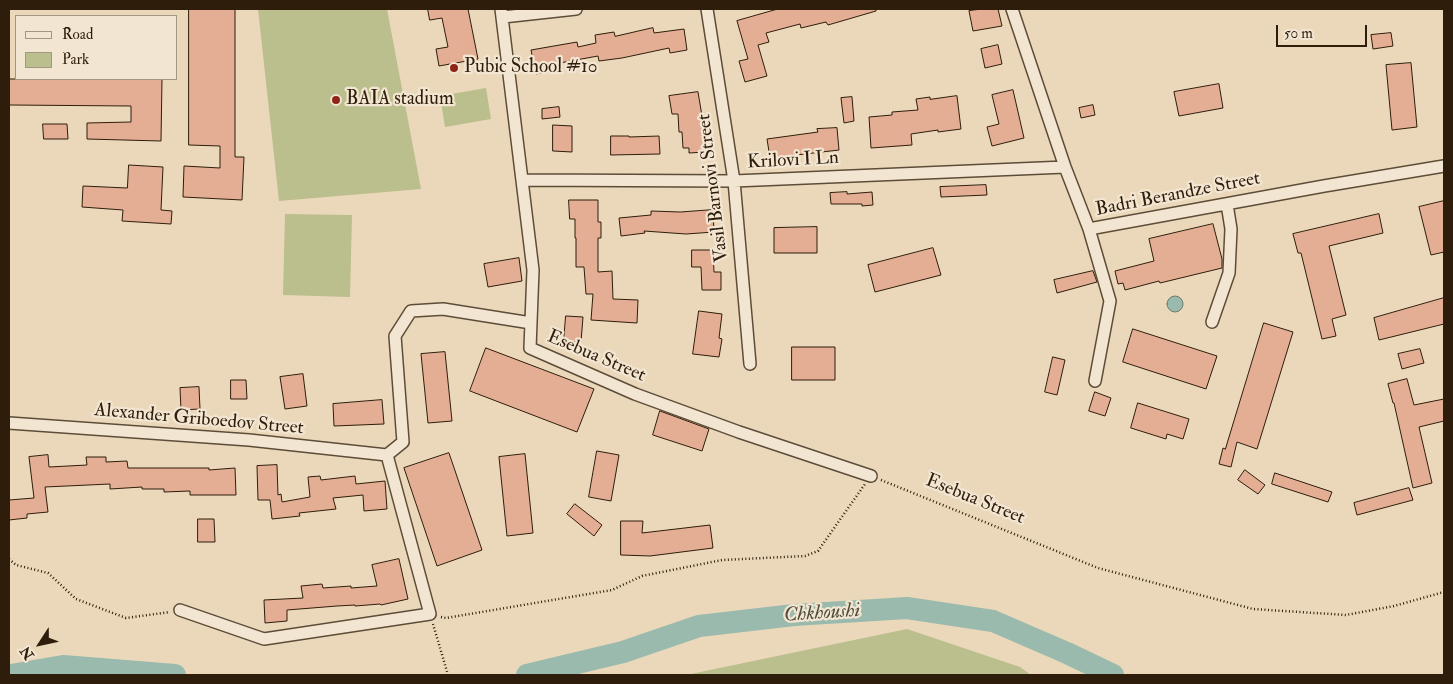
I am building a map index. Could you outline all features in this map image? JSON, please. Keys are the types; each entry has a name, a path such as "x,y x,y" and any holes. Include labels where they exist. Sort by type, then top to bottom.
{"street":[{"path":"502,13 576,9"},
{"name":"Vasil Barnovi Street","path":"707,9 734,182 750,364"},
{"name":"Badri Berandze Street","path":"1012,9 1065,167 1089,229 1444,166"},
{"name":"Esebua Street","path":"502,13 533,270 530,348 644,397 739,432 871,476"},
{"name":"Krilovi I Ln","path":"522,180 734,182 1065,167"},
{"path":"1212,322 1229,273 1231,229 1227,204"},
{"path":"1089,229 1110,301 1095,381"},
{"name":"Esebua Street","path":"387,455 403,442 395,336 411,311 443,309 531,323"},
{"name":"Alexander Griboedov Street","path":"9,423 250,440 387,455"},
{"path":"180,610 264,639 430,614 387,455"}],"path":[{"name":"Esebua Street","path":"871,476 1098,568 1253,609 1346,615 1394,606 1444,592"},
{"path":"430,614 446,618 612,590 642,576 722,560 805,556 818,551 871,476"},
{"path":"9,559 16,565 48,573 76,599 126,618 180,610"},
{"path":"430,614 448,675"}],"green space":[{"name":"BAIA stadium","path":"258,9 387,9 421,189 279,201"},
{"path":"486,88 491,119 445,127 440,96"},
{"path":"285,214 352,215 350,297 283,295"},
{"path":"907,629 1020,667 1031,675 686,675"}],"shaded area":[{"path":"1172,296 1178,296 1183,301 1181,310 1172,312 1167,307 1167,301"}],"building":[{"path":"189,9 235,9 235,157 244,157 242,200 183,197 184,166 220,168 220,146 189,145"},
{"path":"428,9 468,9 478,59 439,66 436,49 448,47 442,18 430,20"},
{"path":"778,9 876,9 876,11 828,25 826,22 801,28 800,24 766,33 769,42 758,45 767,76 745,82 739,61 748,59 737,21"},
{"path":"998,9 1002,26 973,31 969,11"},
{"path":"653,28 654,33 684,29 687,50 670,53 669,48 599,61 598,56 554,64 556,70 536,74 531,50 577,42 578,47 596,43 595,35 614,32 615,36"},
{"path":"1391,33 1393,46 1373,49 1371,35"},
{"path":"998,45 1002,64 985,68 981,49"},
{"path":"1411,63 1417,127 1392,130 1386,65"},
{"path":"9,79 162,80 161,141 87,139 87,123 131,122 131,106 9,105"},
{"path":"1219,84 1223,108 1179,116 1174,92"},
{"path":"1013,90 1024,138 992,146 987,127 999,124 992,95"},
{"path":"698,92 703,116 705,152 689,153 689,148 683,148 682,132 679,132 678,114 672,114 669,96"},
{"path":"957,96 961,129 911,134 912,145 871,148 869,117 892,115 892,112 918,110 916,99"},
{"path":"852,97 854,121 844,123 841,98"},
{"path":"1093,105 1095,115 1081,118 1079,108"},
{"path":"559,107 560,117 542,119 542,109"},
{"path":"43,124 67,124 68,139 44,139"},
{"path":"553,125 572,126 572,152 553,151"},
{"path":"837,128 839,150 770,158 767,139 818,132 817,129"},
{"path":"611,136 659,136 660,154 611,155"},
{"path":"129,165 163,167 161,210 172,211 171,224 122,221 123,210 82,207 83,186 127,188"},
{"path":"986,185 987,195 941,197 940,187"},
{"path":"847,192 847,194 872,192 873,205 831,204 830,193"},
{"path":"569,200 598,200 598,222 601,222 601,238 598,238 598,272 612,271 613,299 638,300 637,323 591,320 593,294 586,294 584,267 576,267 575,219 570,219"},
{"path":"1444,201 1444,252 1431,255 1419,207"},
{"path":"713,210 714,232 686,234 644,231 645,233 621,236 619,218 651,215 651,211"},
{"path":"1379,214 1383,233 1329,246 1346,315 1332,319 1336,336 1322,339 1301,253 1298,253 1293,234"},
{"path":"1213,224 1222,259 1222,268 1125,290 1123,283 1118,284 1115,271 1154,261 1149,239"},
{"path":"817,227 817,253 774,253 774,228"},
{"path":"933,248 941,275 875,292 868,265"},
{"path":"692,250 713,250 714,272 721,272 721,290 702,290 701,267 692,267"},
{"path":"519,258 522,281 488,287 484,264"},
{"path":"1093,271 1097,282 1057,293 1054,280"},
{"path":"1444,298 1444,324 1379,340 1374,318"},
{"path":"699,311 722,314 719,338 722,339 719,357 693,354"},
{"path":"566,316 583,317 581,342 564,341"},
{"path":"1264,323 1293,332 1257,449 1237,442 1231,467 1219,464 1223,448 1225,449"},
{"path":"1133,329 1217,356 1206,389 1123,362"},
{"path":"792,347 835,347 835,380 792,380"},
{"path":"486,348 594,389 577,432 470,391"},
{"path":"1420,349 1424,363 1402,369 1398,354"},
{"path":"445,352 452,421 428,423 421,354"},
{"path":"1053,357 1065,360 1057,395 1045,392"},
{"path":"303,374 307,406 285,409 280,377"},
{"path":"1407,379 1414,405 1444,399 1444,421 1419,427 1432,483 1413,488 1388,384"},
{"path":"231,380 246,380 247,399 231,399"},
{"path":"199,387 200,409 181,410 180,388"},
{"path":"1095,392 1111,398 1105,416 1089,411"},
{"path":"382,400 384,424 334,426 333,404"},
{"path":"1138,403 1189,419 1183,439 1167,434 1166,439 1131,428"},
{"path":"660,411 709,429 702,451 653,435"},
{"path":"597,451 619,455 611,501 589,497"},
{"path":"449,453 482,550 437,566 404,468"},
{"path":"525,454 533,533 507,536 499,457"},
{"path":"48,455 49,467 87,465 86,457 106,457 106,462 127,461 128,468 209,468 209,470 235,468 236,495 190,495 190,491 164,492 164,489 142,489 142,487 110,489 110,484 45,487 48,512 27,514 27,518 9,520 9,500 34,498 29,457"},
{"path":"277,465 278,495 281,494 282,502 310,497 308,477 320,476 321,480 355,476 356,484 385,481 387,509 364,511 363,495 333,498 336,509 299,513 300,516 272,519 270,500 258,500 257,466"},
{"path":"1245,470 1265,485 1258,494 1238,480"},
{"path":"1275,473 1332,492 1328,502 1272,484"},
{"path":"1409,488 1413,500 1357,515 1354,503"},
{"path":"575,504 602,525 594,536 567,514"},
{"path":"198,519 214,519 215,542 198,542"},
{"path":"621,521 643,521 642,533 710,525 713,548 650,556 621,555"},
{"path":"399,559 408,599 381,605 287,610 287,621 265,623 264,600 303,598 301,586 322,584 323,588 351,586 351,588 377,586 372,565"}],"waterway":[{"name":"Chkhoushi","path":"527,675 623,652 699,626 794,615 907,608 993,621 1113,675"},
{"name":"Chkhoushi","path":"11,675 63,666 175,675"}],"place":[{"name":"Pubic School #10","path":"454,68"},
{"name":"BAIA stadium","path":"336,100"}]}
